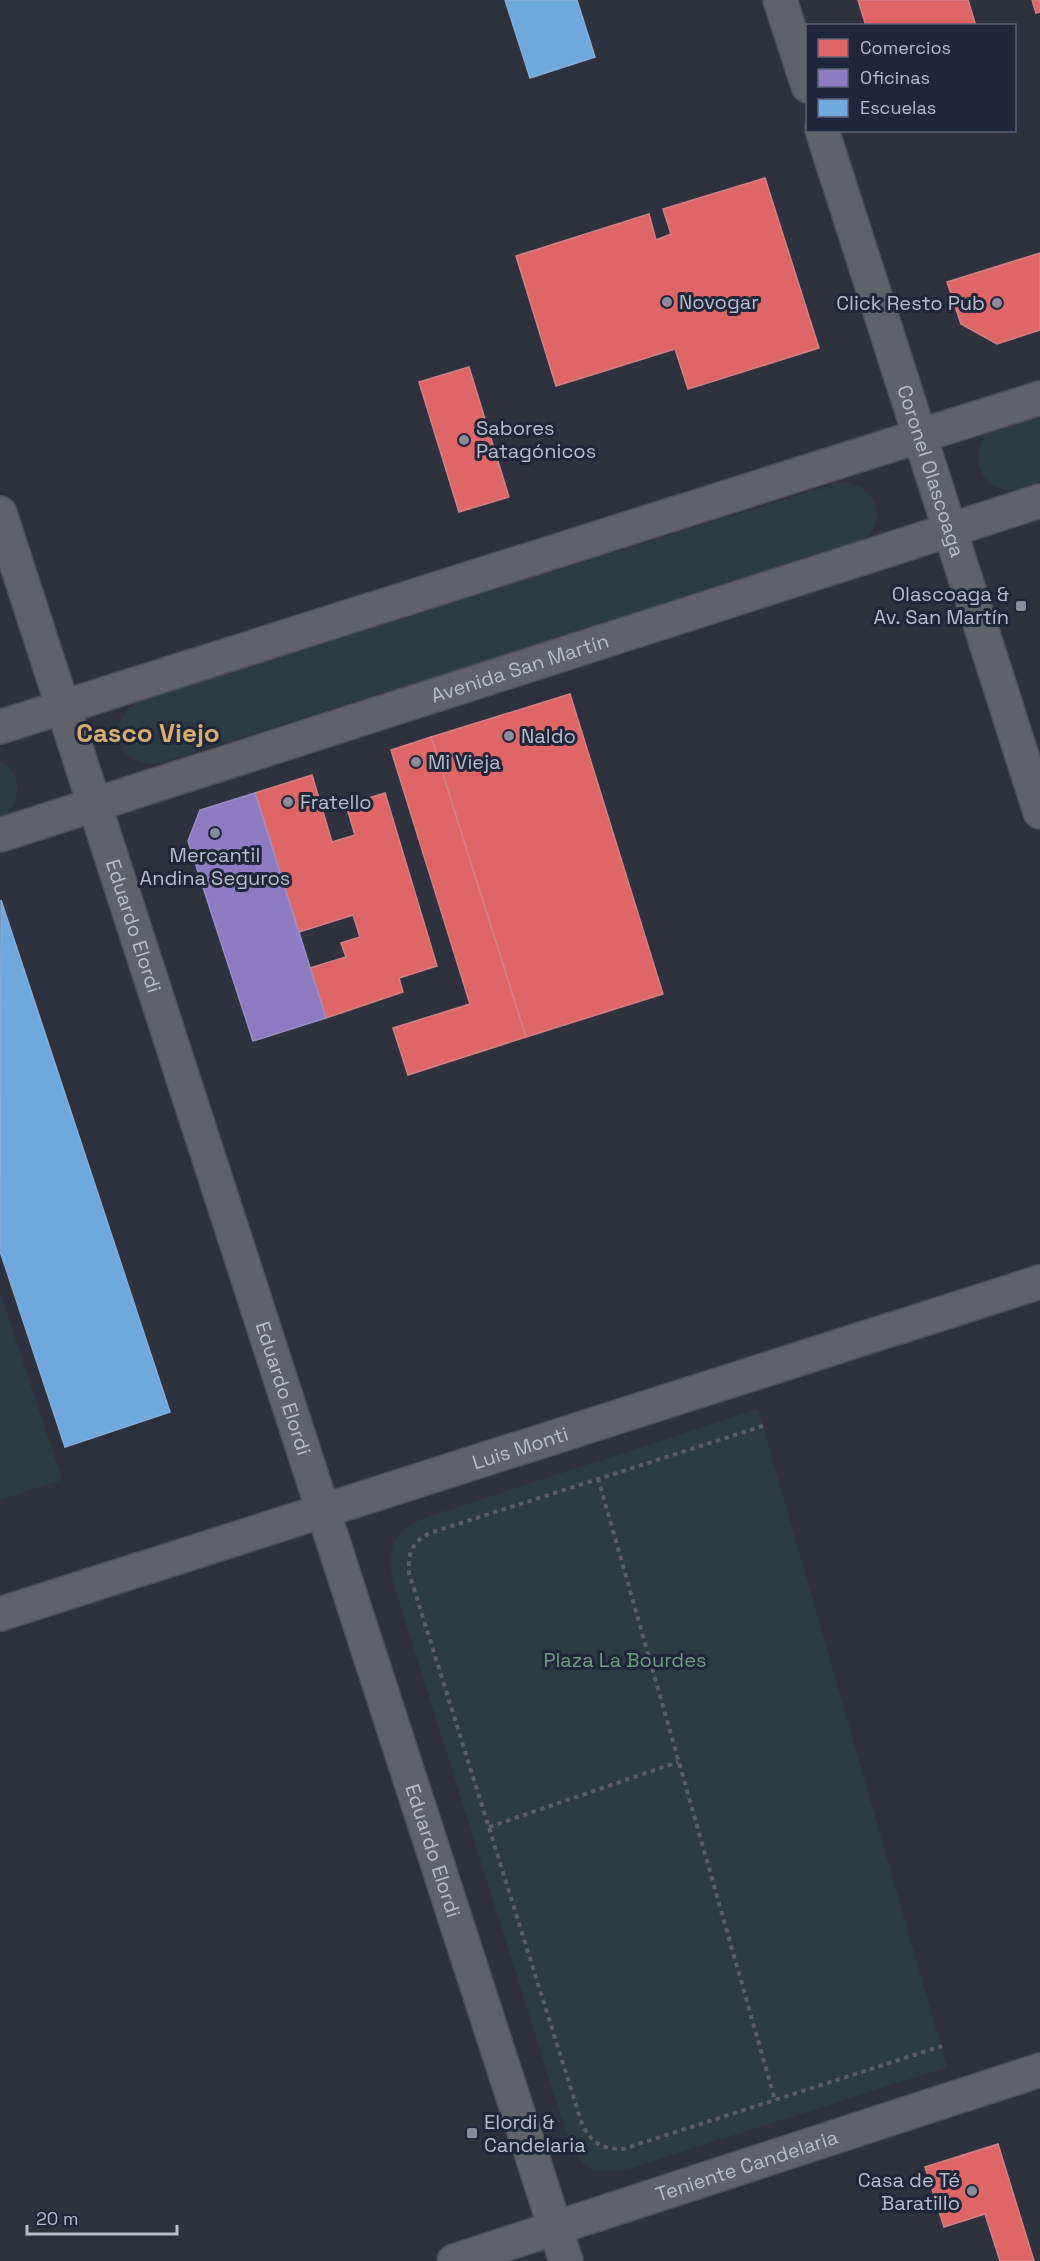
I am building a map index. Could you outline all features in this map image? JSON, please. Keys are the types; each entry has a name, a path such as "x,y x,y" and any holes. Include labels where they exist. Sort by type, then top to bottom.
{"street":[{"path":"780,0 806,83"},
{"name":"Coronel Olascoaga","path":"823,132 1040,812"},
{"path":"0,728 1040,398"},
{"name":"Avenida San Martín","path":"0,835 1040,501"},
{"name":"Eduardo Elordi","path":"0,513 566,2261"},
{"name":"Luis Monti","path":"0,1614 1040,1282"},
{"name":"Teniente Candelaria","path":"454,2261 1040,2070"}],"path":[{"path":"763,1426 430,1533 418,1539 411,1548 408,1560 409,1573 582,2124 589,2137 598,2146 623,2149 942,2046"},
{"path":"598,1479 775,2100"},
{"path":"489,1827 678,1762"}],"green space":[{"path":"1040,414 1040,482 1013,490 995,486 987,480 979,464 978,455 984,438 1002,425"},
{"path":"845,482 857,485 866,491 876,507 875,525 870,535 861,543 156,764 142,762 131,757 123,750 119,740 118,730 121,719 140,700"},
{"path":"0,760 13,773 17,789 13,805 0,818"},
{"path":"0,1296 62,1480 0,1500"},
{"name":"Plaza La Bourdes","path":"758,1409 947,2067 628,2169 601,2171 581,2161 570,2145 392,1579 392,1549 394,1541 405,1529 424,1518"}],"building: Comercios":[{"path":"858,0 968,0 975,24 865,24"},
{"path":"1032,0 1040,0 1040,12 1036,13"},
{"name":"Novogar","path":"765,178 819,348 688,389 675,349 556,386 516,256 649,214 656,240 671,234 663,209"},
{"name":"Click Resto Pub","path":"1040,253 1040,330 997,344 961,324 947,282"},
{"name":"Sabores Patagónicos","path":"469,367 509,497 459,512 419,382"},
{"path":"570,694 663,994 526,1037 431,737"},
{"path":"431,737 526,1037 408,1075 393,1028 470,1004 391,750"},
{"path":"312,775 332,842 355,835 346,805 385,793 437,966 399,978 403,992 326,1018 310,968 346,957 341,943 360,937 353,915 299,932 255,793"},
{"name":"Casa de Té Baratillo","path":"998,2144 1034,2261 1000,2261 985,2214 944,2227 925,2167"}],"building: Oficinas":[{"path":"255,793 326,1018 253,1041 188,841 200,810"}],"building: Escuelas":[{"path":"505,0 577,0 595,57 530,78"},
{"path":"1,900 170,1412 65,1447 0,1251"}],"place":[{"name":"Novogar","path":"667,302"},
{"name":"Click Resto Pub","path":"997,303"},
{"name":"Sabores Patagónicos","path":"464,440"},
{"name":"Olascoaga & Av. San Martín","path":"1021,606"},
{"name":"Naldo","path":"509,736"},
{"name":"Mi Vieja","path":"416,762"},
{"name":"Fratello","path":"288,802"},
{"name":"Mercantil Andina Seguros","path":"215,833"},
{"name":"Elordi & Candelaria","path":"472,2133"},
{"name":"Casa de Té Baratillo","path":"972,2191"}],"district":[{"name":"Casco Viejo","path":"148,733"}]}
